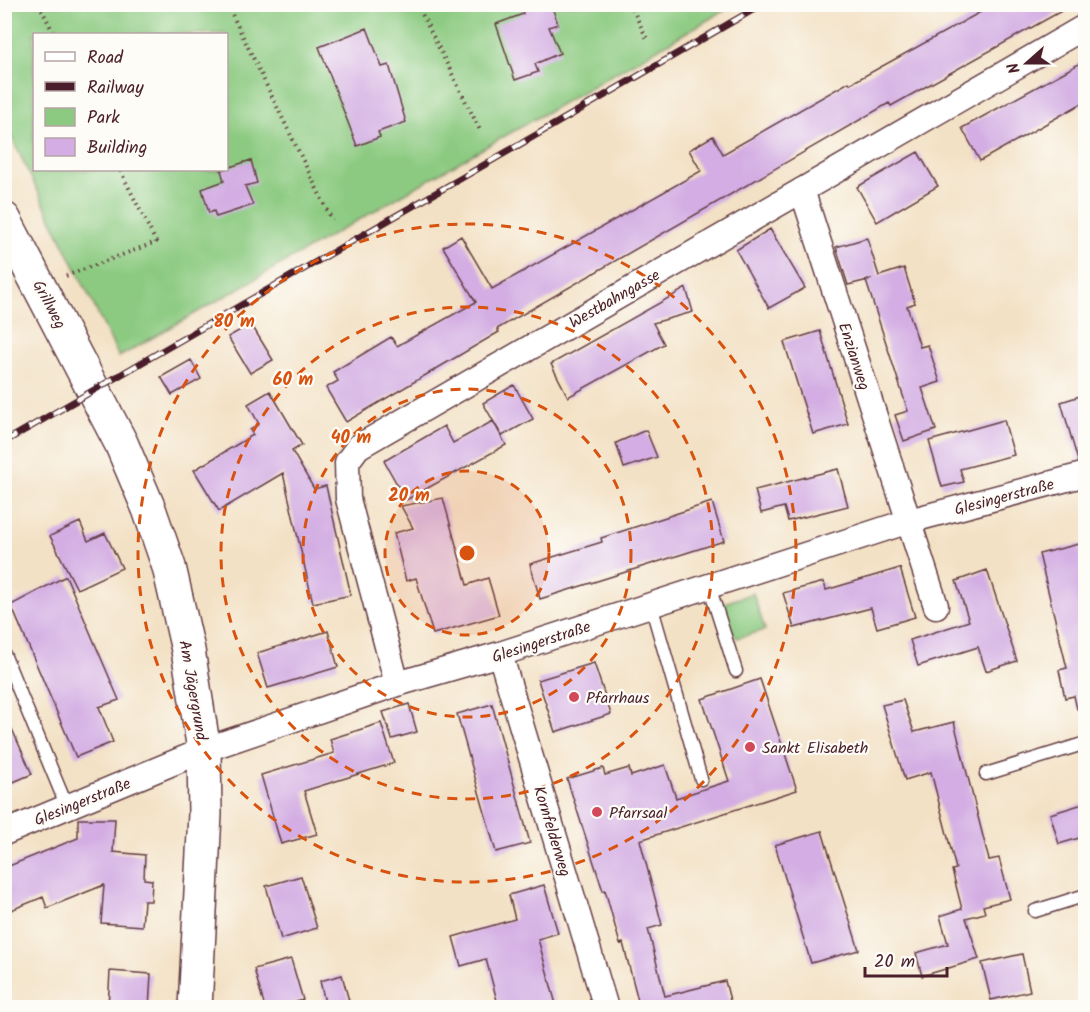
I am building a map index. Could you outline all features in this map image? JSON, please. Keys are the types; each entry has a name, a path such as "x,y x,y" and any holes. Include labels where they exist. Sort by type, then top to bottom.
{"main road":[{"name":"Grillweg","path":"4,219 95,390"},
{"name":"Am Jägergrund","path":"95,390 149,509 169,567 188,650 204,750 205,814 195,1008"}],"street":[{"name":"Westbahngasse","path":"398,684 348,499 347,462 358,447 1086,26"},
{"name":"Enzianweg","path":"802,190 936,606"},
{"name":"Glesingerstraße","path":"4,833 204,750 398,684 500,654 909,521 1086,474"},
{"name":"Kornfelderweg","path":"500,654 606,1008"}],"lane":[{"path":"708,586 736,671"},
{"path":"651,605 701,779"},
{"path":"4,654 67,807"},
{"path":"986,774 1086,742"},
{"path":"1035,911 1086,895"}],"path":[{"path":"39,4 54,33"},
{"path":"227,4 332,220"},
{"path":"417,4 480,130"},
{"path":"630,4 648,41"},
{"path":"40,286 156,242 120,171"}],"green space":[{"path":"5,5 734,5 119,357 5,124"},
{"path":"753,593 765,630 737,638 713,607"}],"building":[{"path":"535,4 551,4 558,24 549,27 560,53 535,64 538,72 515,80 496,24 523,14 522,9"},
{"path":"995,4 1074,4 891,106 889,103 497,329 499,332 346,422 326,388 338,381 333,372 391,337 397,346 476,302 443,247 461,236 492,289 701,171 689,150 713,136 723,154 849,82 850,84"},
{"path":"367,28 382,67 389,65 406,122 378,132 380,137 357,146 319,47"},
{"path":"1086,60 1086,101 980,161 962,128"},
{"path":"918,152 938,186 877,222 857,187"},
{"path":"251,160 257,183 245,186 253,205 216,217 214,211 209,213 202,189 224,181 221,171 228,171 228,168"},
{"path":"770,229 805,288 769,308 736,250"},
{"path":"867,238 879,276 904,268 915,303 907,306 920,347 928,345 940,382 922,388 936,430 904,441 895,415 908,411 866,281 872,279 848,285 836,247"},
{"path":"686,288 693,312 653,323 664,344 568,397 551,364"},
{"path":"251,324 273,360 250,373 228,337"},
{"path":"820,331 848,424 813,434 784,342"},
{"path":"191,360 201,379 172,395 161,377"},
{"path":"514,385 533,419 502,436 483,403"},
{"path":"270,391 302,445 292,451 314,489 326,486 351,595 313,603 283,473 219,511 194,470 253,435 250,430 259,424 248,404"},
{"path":"1086,394 1086,460 1078,461 1061,402"},
{"path":"1004,420 1014,455 960,469 964,482 942,487 929,441"},
{"path":"493,421 506,445 406,500 384,461 444,426 453,443"},
{"path":"646,430 657,457 624,468 616,443"},
{"path":"838,469 848,506 788,521 784,507 761,513 755,490"},
{"path":"443,498 467,585 488,578 499,615 433,634 416,578 406,581 394,533 413,528 401,506"},
{"path":"712,502 724,541 540,599 530,564 602,542 601,538"},
{"path":"80,522 88,541 105,533 122,568 77,589 50,536"},
{"path":"1079,544 1086,573 1086,708 1077,709 1074,696 1065,698 1059,670 1067,668 1039,554"},
{"path":"900,568 915,617 877,628 871,608 794,628 783,593 824,582 826,590"},
{"path":"987,570 1017,661 986,671 978,647 918,666 910,640 969,621 956,581"},
{"path":"66,576 119,700 99,707 113,742 76,757 11,605"},
{"path":"328,631 338,667 268,688 257,653"},
{"name":"Pfarrhaus","path":"594,663 611,714 555,732 538,680"},
{"path":"760,679 797,790 640,840 662,925 648,929 665,996 725,981 732,1008 640,1008 623,943 620,944 605,890 603,891 567,779 603,768 605,775 629,768 631,776 665,765 676,798 729,781 702,699"},
{"path":"903,700 914,732 954,722 989,860 999,858 1010,899 983,906 985,913 966,918 979,959 922,976 916,953 948,944 940,916 962,909 952,870 956,869 931,772 905,780 882,705"},
{"path":"409,704 417,732 392,739 383,712"},
{"path":"492,704 530,843 496,852 457,714"},
{"path":"4,711 32,774 4,786"},
{"path":"381,723 394,763 304,791 317,834 281,844 261,775 334,753 330,739"},
{"path":"1086,803 1086,836 1059,844 1050,814"},
{"path":"78,819 115,819 113,852 145,855 144,879 152,880 151,901 144,901 142,926 101,923 104,885 47,908 43,897 4,913 4,868 78,838"},
{"path":"822,831 859,950 811,963 775,845"},
{"path":"301,876 317,928 281,939 266,886"},
{"path":"544,885 558,933 538,939 557,1008 499,1008 486,959 461,966 453,937 515,919 509,895"},
{"path":"1022,954 1030,991 991,1000 982,963"},
{"path":"291,959 303,1000 276,1008 265,1008 254,969"},
{"path":"110,971 151,974 149,1008 108,1008"},
{"path":"342,975 349,1001 326,1007 320,981"}],"railway":[{"path":"4,442 763,4"}],"place":[{"name":"Pfarrhaus","path":"574,697"},
{"name":"Sankt Elisabeth","path":"750,747"},
{"name":"Pfarrsaal","path":"597,812"}]}
